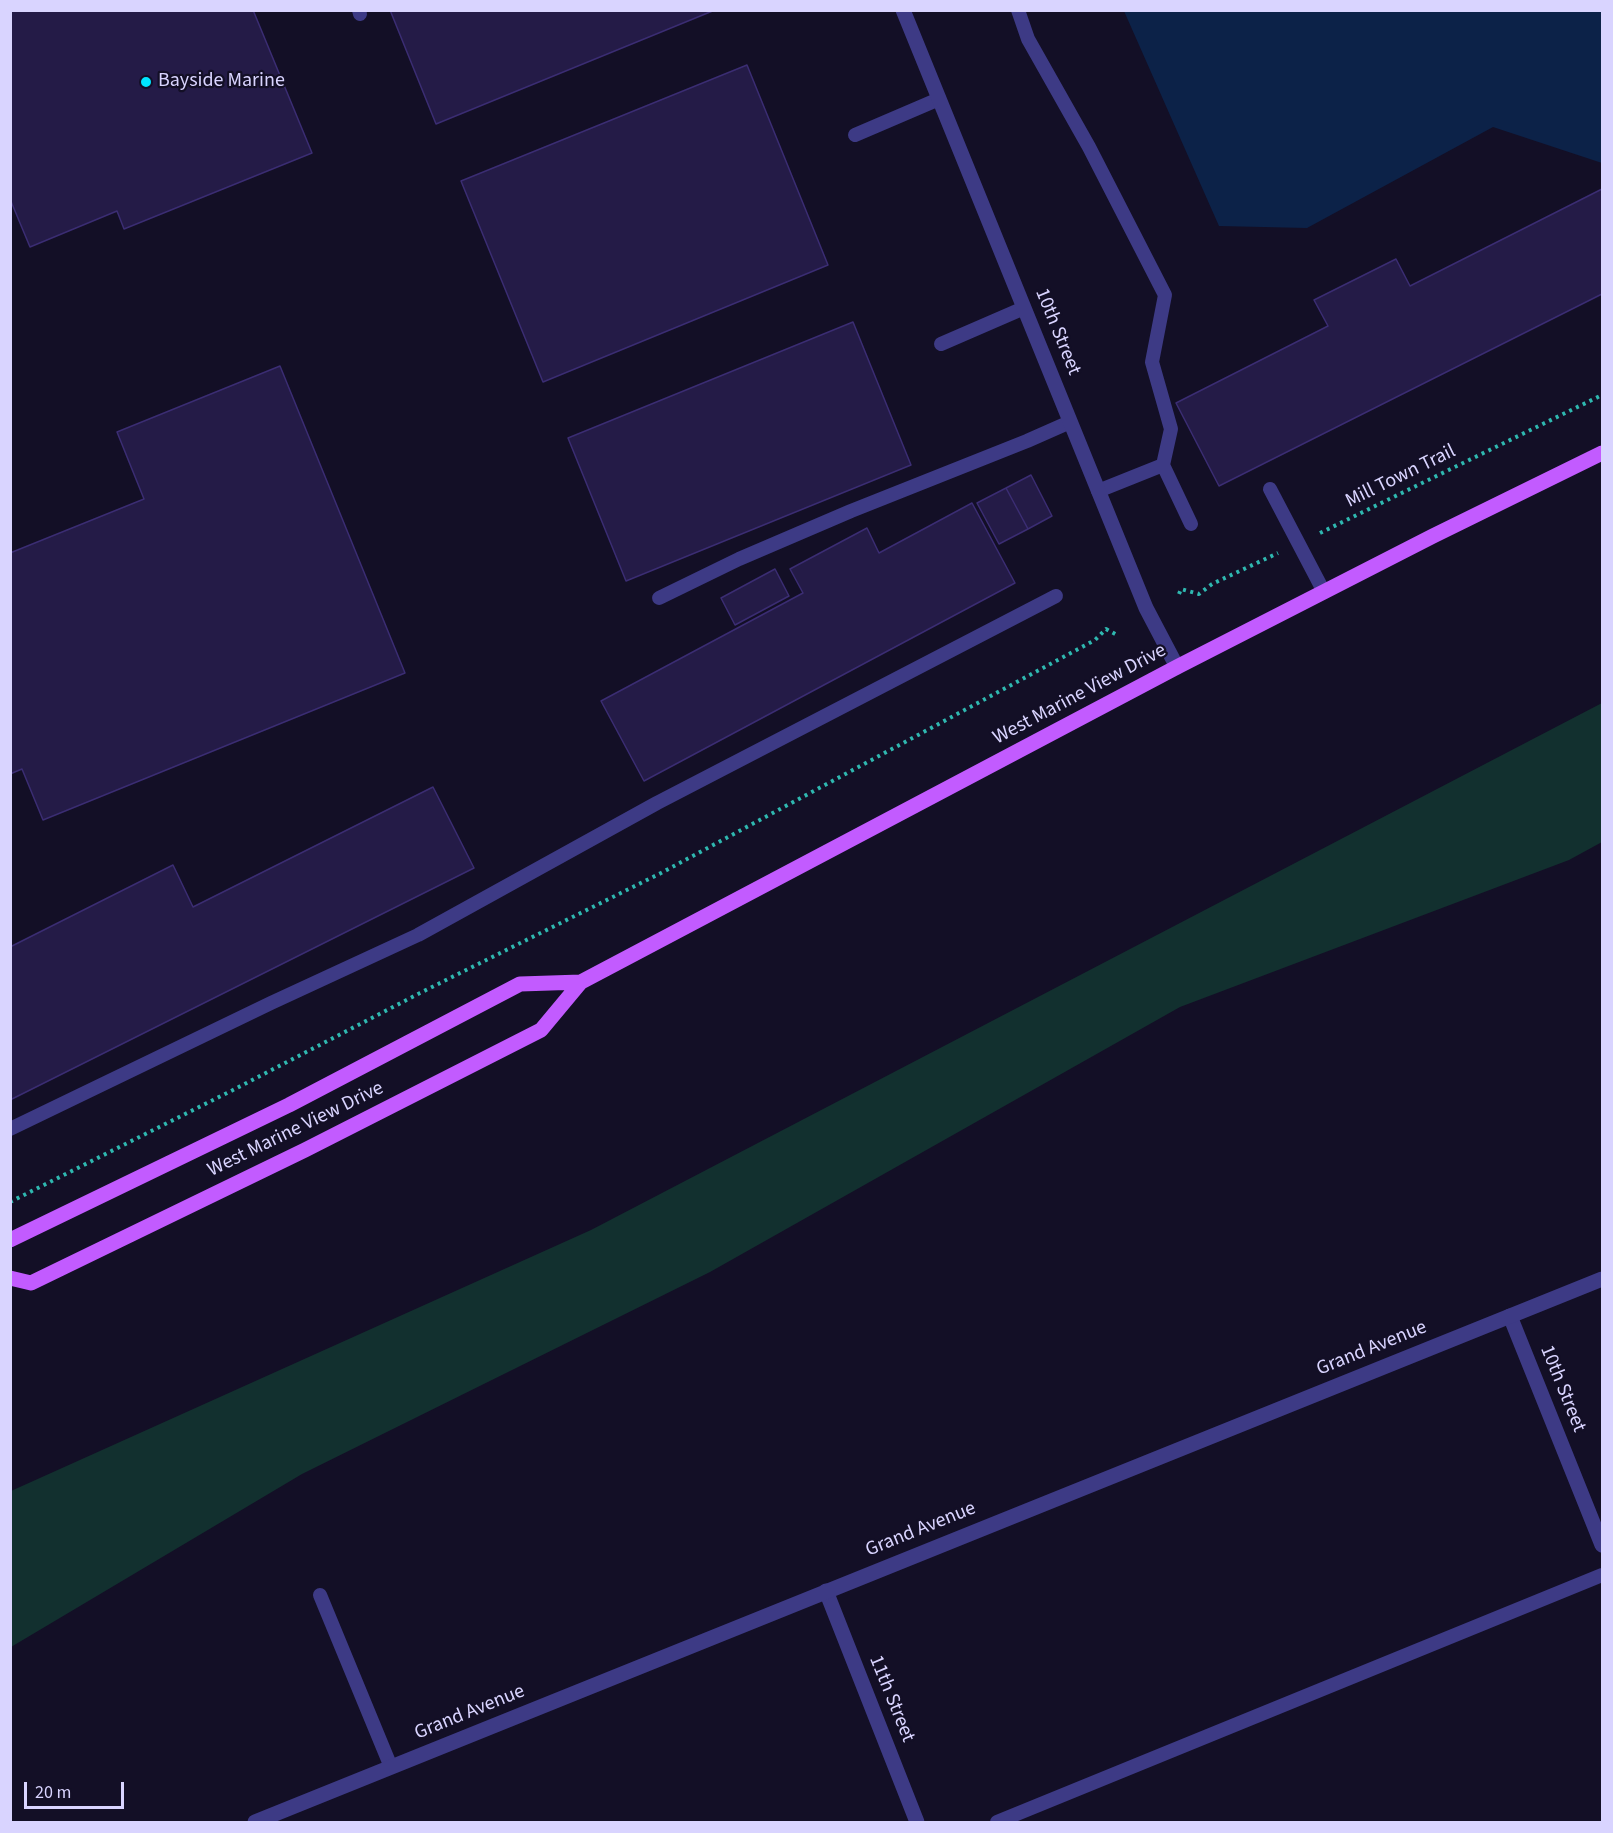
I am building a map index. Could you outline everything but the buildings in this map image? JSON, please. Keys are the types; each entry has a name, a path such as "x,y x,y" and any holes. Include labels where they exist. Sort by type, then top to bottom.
{"main road":[{"name":"West Marine View Drive","path":"10,1278 31,1282 315,1144 541,1030 581,982 1177,667 1433,536 1602,453"},
{"name":"West Marine View Drive","path":"10,1240 289,1105 520,984 581,982"}],"street":[{"name":"10th Street","path":"903,10 1146,608 1177,667"},
{"name":"Grand Avenue","path":"255,1822 1602,1278"},
{"name":"10th Street","path":"1510,1316 1602,1545"},
{"name":"11th Street","path":"826,1591 917,1822"}],"lane":[{"path":"1018,10 1028,39 1089,147 1165,295 1152,362 1171,429 1163,465 1191,524"},
{"path":"855,135 939,99"},
{"path":"941,344 1024,308"},
{"path":"659,598 810,528 1070,422"},
{"path":"1098,491 1163,465"},
{"path":"1270,489 1324,592"},
{"path":"10,1128 418,934 657,803 1056,596"},
{"path":"997,1822 1602,1575"},
{"path":"320,1595 392,1767"}],"path":[{"name":"Mill Town Trail","path":"1179,594 1181,589 1199,594 1212,584 1602,395"},
{"path":"10,1202 420,993 662,873 1095,640 1107,629 1119,636"}],"green space":[{"path":"1602,703 1602,842 1569,860 1180,1007 710,1272 302,1474 11,1647 11,1491 591,1230"}],"water":[{"path":"1124,11 1602,11 1602,163 1493,127 1307,228 1219,226"}],"place":[{"name":"Bayside Marine","path":"146,82"}]}
